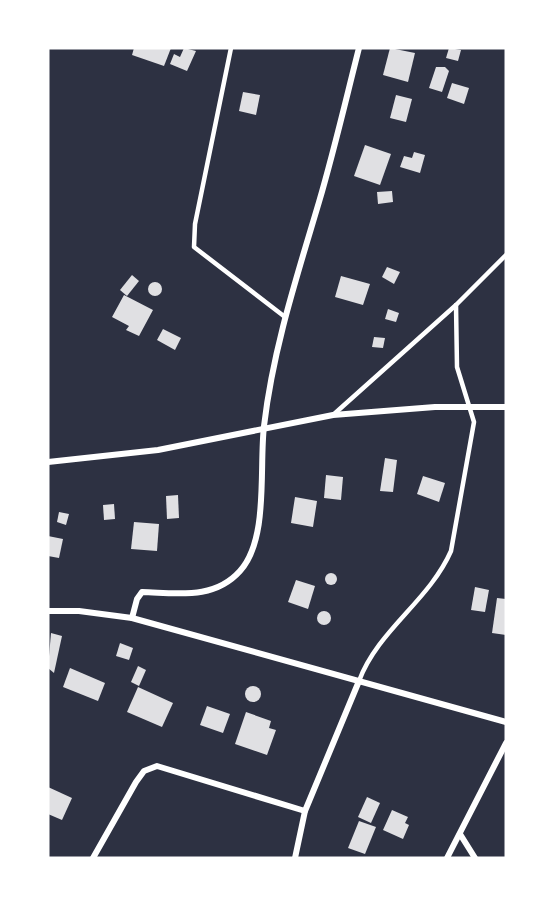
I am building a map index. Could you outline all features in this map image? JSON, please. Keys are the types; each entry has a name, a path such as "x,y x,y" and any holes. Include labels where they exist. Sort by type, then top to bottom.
{"street":[{"path":"132,618 137,599 142,592 204,594 224,585 241,570 256,541 264,427 275,352 359,48"},
{"path":"48,462 158,450 333,415 435,406 506,407"},
{"path":"48,611 79,611 132,618 506,722"},
{"path":"295,858 305,811 358,681"},
{"path":"447,858 506,743"},
{"path":"93,858 136,782 144,771 157,766 305,811"},
{"path":"460,834 475,858"}],"lane":[{"path":"231,48 195,224 194,247 285,317"},
{"path":"333,415 456,305 506,255"},
{"path":"358,681 366,660 443,570 451,552 474,422 457,366 456,305"}],"building":[{"path":"134,48 171,48 164,66 132,55"},
{"path":"184,48 196,51 187,71 170,64 174,54 180,57"},
{"path":"390,48 415,53 408,82 383,75"},
{"path":"449,48 461,50 458,61 446,58"},
{"path":"436,67 445,67 449,71 442,92 429,88"},
{"path":"452,83 469,88 464,104 447,98"},
{"path":"243,92 260,95 256,115 239,111"},
{"path":"396,95 412,99 406,122 390,118"},
{"path":"365,145 391,154 380,185 354,176"},
{"path":"414,152 425,155 420,173 400,167 404,156 412,158"},
{"path":"392,191 393,202 378,204 377,192"},
{"path":"387,267 400,272 394,284 382,277"},
{"path":"132,275 139,281 127,296 120,290"},
{"path":"341,276 370,284 363,305 335,297"},
{"path":"155,282 160,284 162,289 160,294 155,296 150,294 148,289 150,284"},
{"path":"124,295 153,310 139,336 126,330 129,326 112,317"},
{"path":"388,309 399,313 396,322 385,319"},
{"path":"163,329 181,338 175,350 157,340"},
{"path":"374,337 385,338 383,348 372,347"},
{"path":"385,458 397,460 393,492 380,491"},
{"path":"326,475 343,477 341,500 324,498"},
{"path":"423,476 445,483 439,502 417,494"},
{"path":"178,495 179,518 167,519 166,496"},
{"path":"295,497 317,501 313,527 291,523"},
{"path":"114,504 115,519 104,520 103,505"},
{"path":"59,512 69,514 66,525 57,522"},
{"path":"134,522 159,524 157,551 131,549"},
{"path":"48,536 63,539 59,558 48,556"},
{"path":"331,573 337,579 331,585 325,579"},
{"path":"296,580 315,586 308,609 288,602"},
{"path":"475,587 489,590 485,612 471,610"},
{"path":"497,598 506,599 506,635 492,633"},
{"path":"324,611 329,613 331,618 329,623 324,625 319,623 317,618 319,613"},
{"path":"51,633 62,636 54,673 48,668"},
{"path":"120,643 133,648 129,660 116,656"},
{"path":"138,666 146,670 139,686 131,682"},
{"path":"70,668 105,683 98,701 63,687"},
{"path":"250,686 256,686 261,694 259,700 250,702 245,697 245,691"},
{"path":"138,687 173,703 162,727 127,712"},
{"path":"207,706 230,714 223,733 200,725"},
{"path":"246,712 271,721 269,728 276,730 267,755 235,744"},
{"path":"48,787 72,798 62,820 48,814"},
{"path":"367,797 380,803 371,823 358,817"},
{"path":"392,810 408,817 405,823 409,825 403,839 383,830"},
{"path":"359,821 376,827 365,854 348,848"}]}
